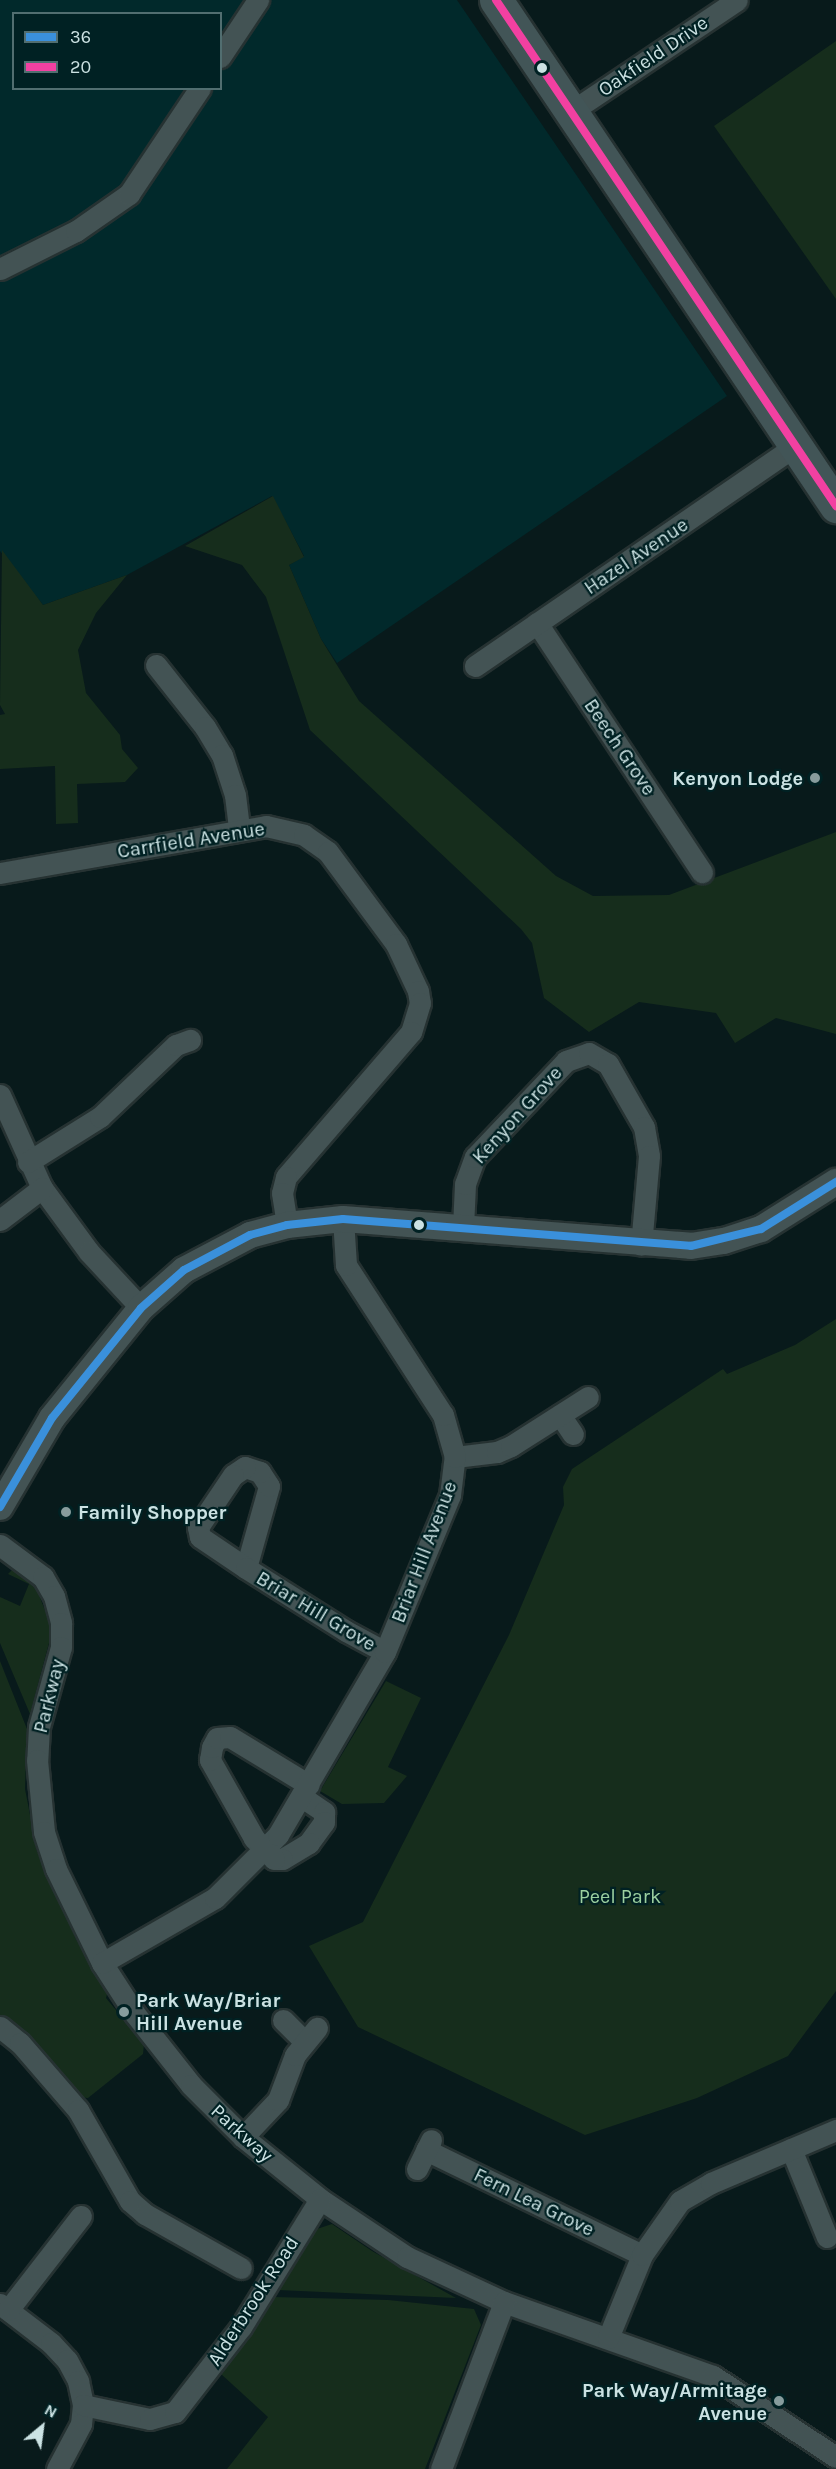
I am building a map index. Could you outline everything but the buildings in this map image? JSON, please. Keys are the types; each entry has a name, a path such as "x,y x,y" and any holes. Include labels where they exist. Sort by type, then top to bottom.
{"main road":[{"path":"496,0 569,113 836,506"}],"street":[{"path":"222,54 258,0"},
{"name":"Oakfield Drive","path":"569,113 737,0"},
{"path":"0,269 76,231 129,194 199,90"},
{"name":"Hazel Avenue","path":"475,666 796,445"},
{"name":"Beech Grove","path":"537,623 702,872"},
{"path":"156,665 205,727 222,755 235,795 239,830"},
{"name":"Carrfield Avenue","path":"0,873 239,830 278,827 315,842 375,923 418,991 416,1023 286,1177 282,1193 287,1225"},
{"path":"28,1162 100,1117 176,1045 190,1040"},
{"name":"Kenyon Grove","path":"463,1227 466,1176 475,1158 566,1061 589,1053 608,1064 644,1127 649,1156 641,1245"},
{"path":"0,1095 28,1162 42,1188 89,1252 141,1308"},
{"path":"0,1507 52,1418 141,1308 170,1281 205,1257 250,1236 287,1225 343,1219 463,1227 641,1245 691,1245 743,1235 782,1217 836,1182"},
{"path":"0,1220 42,1188"},
{"name":"Briar Hill Avenue","path":"102,1963 215,1898 265,1851 305,1791 385,1652 450,1495 455,1457 443,1415 346,1264 343,1219"},
{"path":"455,1457 497,1452 588,1397"},
{"path":"560,1415 573,1434"},
{"name":"Parkway","path":"0,1545 43,1577 59,1611 61,1647 39,1728 38,1796 56,1869 102,1963 158,2045 243,2138 320,2199 407,2257 504,2302 713,2376 836,2457"},
{"name":"Briar Hill Grove","path":"246,1569 385,1652"},
{"path":"230,1737 305,1791 326,1817 314,1839 282,1859 274,1859 265,1851 210,1761 212,1747 217,1738 230,1737"},
{"path":"243,2138 278,2100 295,2055 311,2035 283,2020"},
{"path":"0,2027 20,2043 78,2110 130,2201 145,2214 219,2245 241,2268"},
{"path":"608,2338 642,2255 668,2214 688,2195 836,2130"},
{"path":"791,2149 827,2237"},
{"name":"Fern Lea Grove","path":"425,2153 642,2255"},
{"name":"Alderbrook Road","path":"83,2405 150,2419 175,2412 241,2327 320,2199"},
{"path":"57,2469 81,2424 83,2405 78,2381 67,2360 4,2307 57,2231 81,2216"},
{"path":"441,2469 504,2302"}],"shaded area":[{"path":"0,0 457,0 727,396 337,663 321,639 289,565 304,556 272,496 127,575 43,605 0,551"}],"green space":[{"path":"836,41 836,299 714,126"},
{"path":"273,496 304,557 289,565 321,639 359,701 556,876 593,896 669,895 836,832 836,1034 776,1018 735,1043 716,1013 639,1002 589,1032 544,998 532,943 521,929 310,730 266,597 242,565 185,546"},
{"path":"2,550 43,605 127,575 96,613 78,650 86,693 120,735 122,749 138,768 125,782 77,784 78,823 56,824 55,766 0,769 0,715 5,714 0,705"},
{"name":"Peel Park","path":"836,1319 836,1991 788,2056 697,2098 585,2135 358,2027 309,1946 363,1922 509,1635 564,1505 563,1487 572,1469 723,1369 727,1374 795,1345"},
{"path":"16,1566 35,1585 50,1623 49,1643 30,1714 0,1643 0,1597 20,1606 29,1584 8,1574"},
{"path":"0,1661 27,1729 25,1789 37,1851 77,1941 108,1991 106,1998 144,2044 143,2054 88,2098 77,2097 0,2017"},
{"path":"386,1681 421,1698 388,1767 407,1776 384,1803 342,1804 320,1791"},
{"path":"332,2224 372,2251 456,2298 278,2290 317,2229"},
{"path":"274,2297 388,2300 474,2309 481,2325 425,2469 227,2469 268,2417 221,2374"}],"transit line":[{"name":"20","path":"496,0 836,506"},
{"name":"36","path":"0,1507 52,1418 141,1308 184,1270 250,1235 287,1225 343,1219 691,1246 761,1229 836,1182"}],"place":[{"name":"Kenyon Lodge","path":"815,778"},
{"name":"Family Shopper","path":"66,1512"},
{"name":"Park Way/Briar Hill Avenue","path":"124,2012"},
{"name":"Park Way/Armitage Avenue","path":"779,2401"}]}
